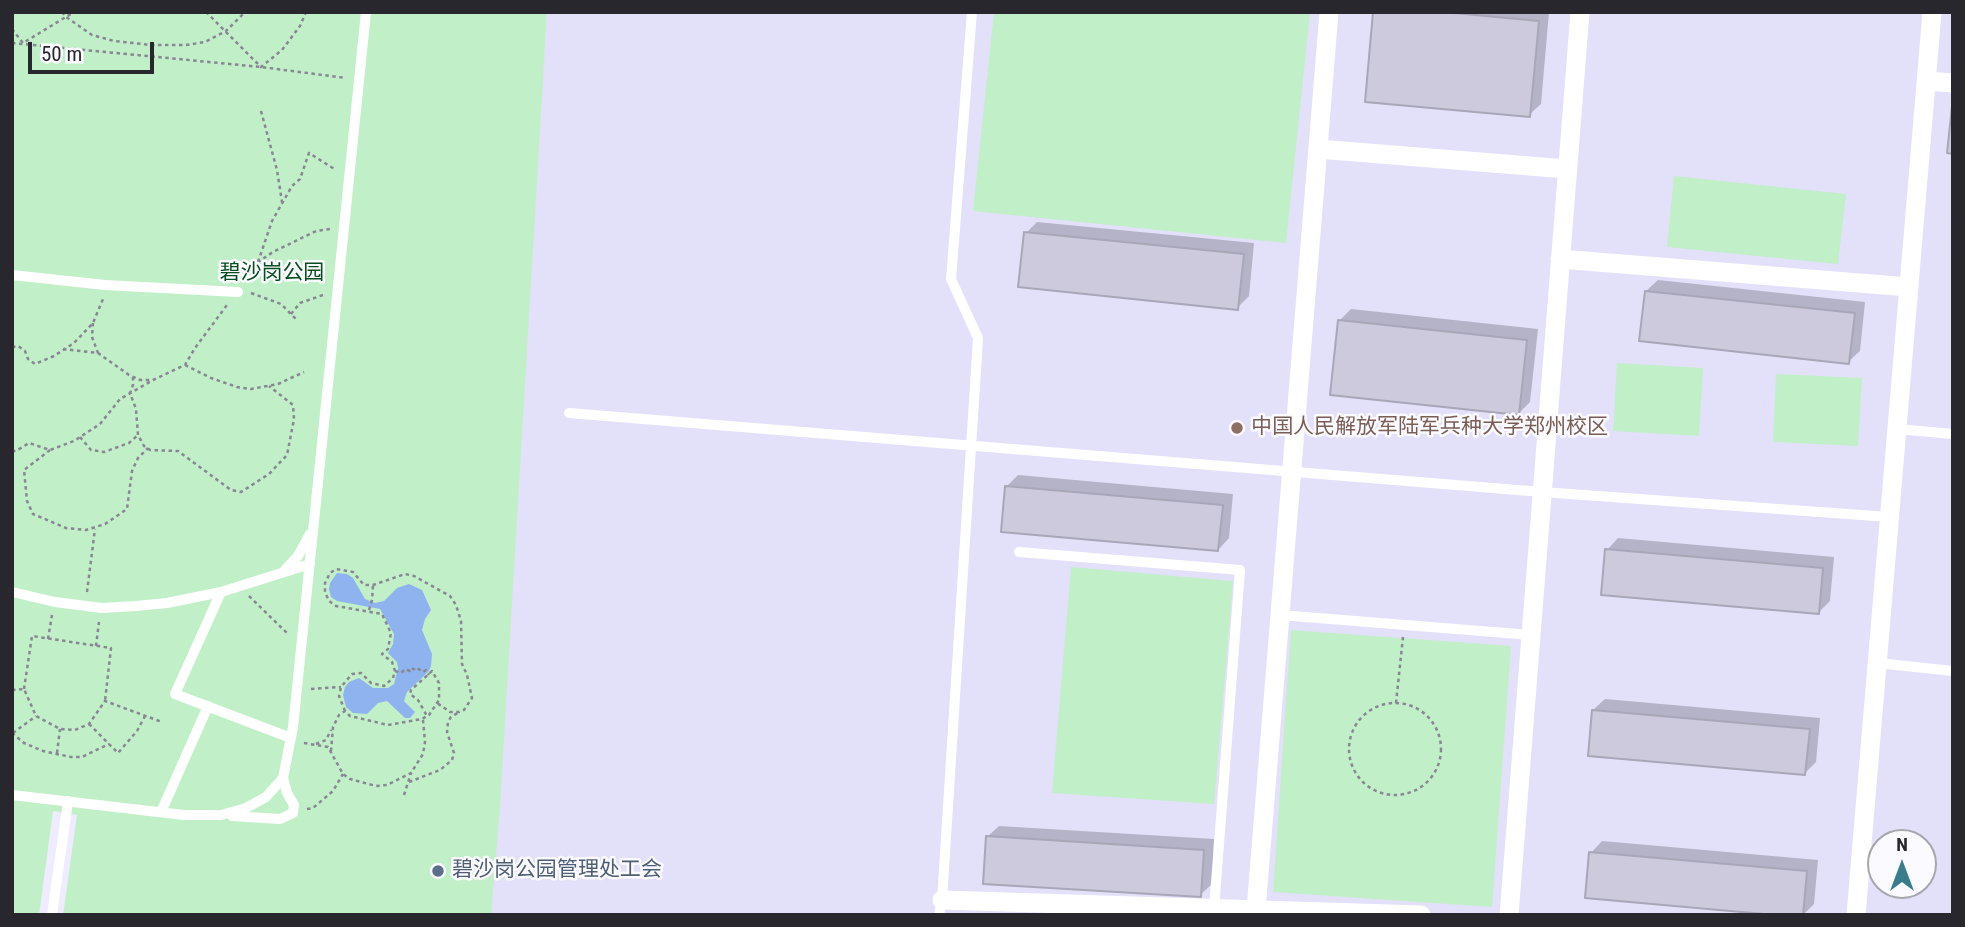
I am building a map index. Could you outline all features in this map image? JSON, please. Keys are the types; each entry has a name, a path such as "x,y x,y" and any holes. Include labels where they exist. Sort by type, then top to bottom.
{"street":[{"path":"1256,910 1329,12"},
{"path":"1508,915 1580,12"},
{"path":"1856,915 1932,12"},
{"path":"1926,81 1953,83"},
{"path":"1318,149 1567,169"},
{"path":"1560,259 1909,287"},
{"path":"941,908 1214,909 1421,915"}],"lane":[{"path":"12,795 161,812 280,819 293,813 294,805 283,778 297,688 366,12"},
{"path":"941,908 978,338 951,279 972,12"},
{"path":"12,275 106,285 238,292"},
{"path":"569,413 1542,492 1889,517"},
{"path":"1897,429 1953,434"},
{"path":"284,570 298,556 313,527"},
{"path":"1019,552 1240,570 1214,909"},
{"path":"12,592 55,602 102,608 167,603 221,592 310,564"},
{"path":"221,592 175,694 291,738"},
{"path":"1280,615 1531,635"},
{"path":"1877,663 1953,671"},
{"path":"161,812 208,706"},
{"path":"221,815 246,808 266,797 283,778"},
{"path":"52,915 68,801"}],"path":[{"path":"62,12 92,35 114,41 151,45 205,42 226,31 245,12"},
{"path":"23,43 74,12"},
{"path":"206,12 261,67"},
{"path":"261,67 282,50 300,26 306,12"},
{"path":"12,29 23,43"},
{"path":"12,43 261,67 359,80"},
{"path":"261,111 277,170 282,202"},
{"path":"148,448 138,458 132,471 127,509 105,524 86,530 66,528 33,514 27,501 24,470 50,450 80,437 100,424 120,399 185,365 258,262 272,221 292,186 300,179 309,153 349,178"},
{"path":"258,262 316,231 344,228"},
{"path":"12,347 18,346 25,351 28,359 35,364 74,343 93,323 102,307 106,285"},
{"path":"238,292 255,294 281,304 296,319"},
{"path":"291,314 300,303 337,293"},
{"path":"93,323 92,337 98,353 110,364 133,377 153,380"},
{"path":"63,349 98,353"},
{"path":"185,365 211,378 251,389 270,386 304,372"},
{"path":"133,377 130,393 136,409 138,435 144,446 178,451 231,490 241,492 269,474 286,455 294,419 293,405 270,386"},
{"path":"80,437 91,450 104,452 129,443 138,435"},
{"path":"12,451 16,452 29,443 50,450"},
{"path":"86,606 95,528"},
{"path":"409,782 440,770 452,760 454,753 447,732 448,722 451,717 464,710 472,698 462,664 461,621 456,605 450,596 423,580 405,574 373,585 364,585 353,572 346,569 337,569 330,573 325,583 329,601 336,606 369,609 382,614 389,626 390,640 388,649 382,654 392,662 396,671 384,686 371,683 358,672 352,674 341,687 340,696 345,711 350,716 388,725 422,719 427,716 437,703 439,683 432,671 410,694 418,700 427,716"},
{"path":"369,609 373,600 373,585"},
{"path":"239,586 301,648"},
{"path":"48,639 55,602"},
{"path":"96,646 102,608"},
{"path":"1396,703 1404,626"},
{"path":"32,636 48,639 111,648 106,701 89,724 75,730 60,729 36,716 24,688 32,636"},
{"path":"396,671 401,673 412,668 416,671 426,670 429,674"},
{"path":"297,688 341,687"},
{"path":"12,690 24,688"},
{"path":"106,701 162,722"},
{"path":"437,703 450,712 459,712"},
{"path":"1396,703 1411,705 1424,713 1438,731 1442,753 1434,774 1417,790 1403,795 1387,795 1372,790 1360,780 1352,767 1350,736 1357,722 1368,712 1381,705 1396,703"},
{"path":"313,746 326,740 339,715 345,711"},
{"path":"36,716 12,733 24,743 57,755 82,757 109,744"},
{"path":"89,724 118,753 137,731 145,716"},
{"path":"404,795 411,773 423,754 425,742 422,719"},
{"path":"331,751 333,727"},
{"path":"57,755 60,729"},
{"path":"291,738 313,746 328,747 343,774 361,783 387,785 411,773"},
{"path":"293,813 313,808 333,791 343,774"}],"shaded area":[{"name":"中国人民解放军陆军兵种大学郑州校区","path":"547,12 1953,12 1953,915 490,915"}],"green space":[{"name":"碧沙岗公园","path":"12,12 547,12 500,806 491,915 63,915 77,815 53,811 39,915 12,915"},
{"path":"994,12 1310,12 1286,243 973,211"},
{"path":"1674,176 1846,194 1838,264 1667,247"},
{"path":"1617,363 1703,368 1699,436 1613,431"},
{"path":"1776,374 1862,378 1858,446 1773,442"},
{"path":"1071,567 1233,581 1214,804 1052,793"},
{"path":"1291,630 1511,646 1492,907 1273,892"}],"water":[{"path":"337,573 353,578 365,599 375,603 384,601 397,588 409,584 422,590 431,610 422,630 432,654 431,666 407,692 404,701 415,712 410,718 405,718 387,701 378,703 367,714 353,713 346,707 343,695 349,682 359,678 373,688 388,688 394,684 398,668 397,662 388,653 394,634 380,609 337,601 331,597 330,583"}],"building":[{"path":"1373,12 1443,12 1539,21 1530,117 1365,102"},
{"path":"1953,106 1953,154 1947,153"},
{"path":"1024,232 1244,254 1238,310 1018,287"},
{"path":"1645,291 1855,313 1849,364 1639,341"},
{"path":"1338,320 1527,340 1519,415 1330,395"},
{"path":"1005,486 1223,505 1218,551 1001,532"},
{"path":"1605,549 1823,568 1819,614 1601,595"},
{"path":"1592,710 1810,729 1805,775 1588,756"},
{"path":"986,836 1204,850 1201,897 983,884"},
{"path":"1589,852 1807,871 1803,915 1775,915 1585,898"}],"place":[{"name":"中国人民解放军陆军兵种大学郑州校区","path":"1237,428"},
{"name":"碧沙岗公园管理处工会","path":"438,871"}]}
